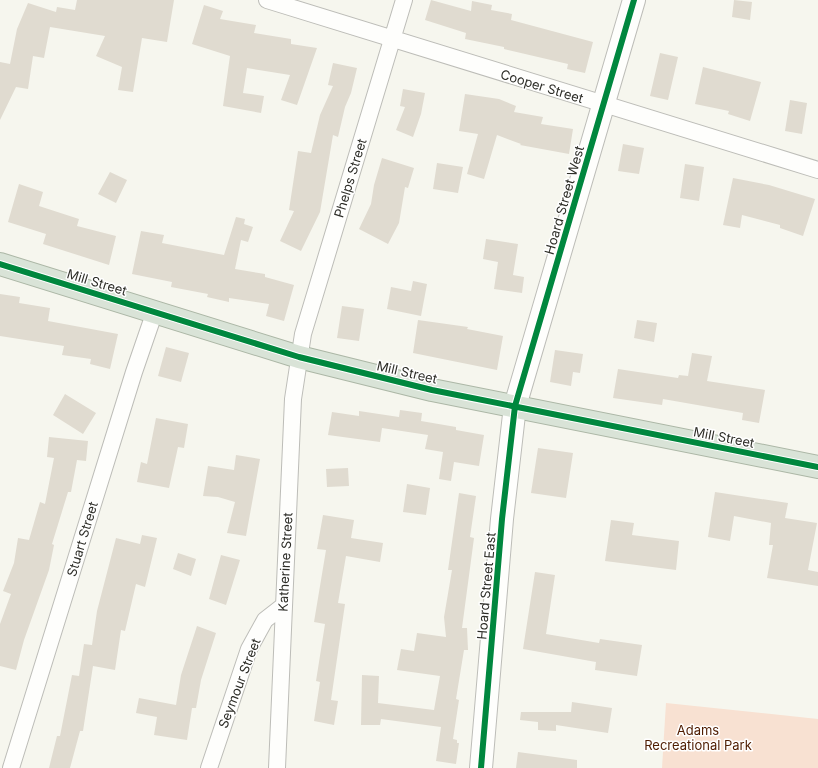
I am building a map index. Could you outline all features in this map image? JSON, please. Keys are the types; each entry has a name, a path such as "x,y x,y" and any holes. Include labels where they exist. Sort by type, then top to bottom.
{"highway":[{"name":"Mill Street","path":"0,264 299,357 432,390 818,467"}],"street":[{"name":"Cooper Street","path":"267,0 603,105 818,170"},
{"name":"Phelps Street","path":"299,357 303,334 404,0"},
{"name":"Hoard Street West","path":"515,406 634,0"},
{"name":"Stuart Street","path":"11,768 132,379 155,311"},
{"name":"Katherine Street","path":"277,768 293,399 299,357"},
{"name":"Hoard Street East","path":"482,768 502,519 515,406"},
{"name":"Seymour Street","path":"209,768 249,649 265,620 283,606"}],"green space":[{"name":"Adams Recreational Park","path":"666,703 818,719 818,768 662,768"}],"building":[{"path":"77,0 174,0 167,42 142,38 133,92 118,90 122,67 96,56 105,36 50,27 44,58 33,56 28,89 16,87 0,120 0,62 10,64 17,29 28,3 56,12 57,7 75,10"},
{"path":"431,0 471,11 472,1 492,5 491,10 512,14 511,20 593,42 585,73 567,69 568,64 504,49 504,47 465,39 466,33 425,20"},
{"path":"734,0 752,2 750,20 732,17"},
{"path":"204,5 223,11 220,19 256,25 254,33 291,39 291,44 317,48 297,105 281,100 290,75 247,68 243,93 264,96 261,113 223,106 230,56 192,44"},
{"path":"660,53 678,57 668,100 650,96"},
{"path":"333,63 357,68 351,93 345,107 338,137 333,135 320,212 301,251 280,241 294,211 289,210 298,151 311,153 320,115 333,86 328,85"},
{"path":"703,67 761,82 750,121 728,114 729,111 695,104"},
{"path":"403,89 425,93 421,114 413,137 396,130 405,107 400,106"},
{"path":"465,94 499,99 516,106 514,112 543,117 541,124 573,129 569,154 520,145 521,144 497,135 484,179 467,174 478,134 459,131"},
{"path":"790,100 807,103 802,134 785,131"},
{"path":"623,144 644,148 639,174 618,171"},
{"path":"382,158 414,168 408,188 405,187 399,223 388,244 359,229 371,204 374,185"},
{"path":"437,163 463,167 458,193 433,189"},
{"path":"685,164 704,167 699,201 680,198"},
{"path":"110,172 127,180 116,203 98,194"},
{"path":"733,178 769,185 815,199 803,236 780,228 780,225 742,215 740,228 723,225"},
{"path":"19,184 43,192 39,206 79,219 77,226 116,236 109,265 43,244 46,234 8,222"},
{"path":"236,217 245,219 244,224 253,227 248,242 241,240 235,269 265,274 265,277 294,285 284,321 266,316 269,304 229,298 229,302 207,297 208,294 171,287 172,282 132,274 141,231 164,235 162,243 224,255"},
{"path":"486,239 518,244 513,275 524,277 522,293 494,289 498,262 483,259"},
{"path":"413,281 427,284 421,316 387,309 391,287 411,291"},
{"path":"0,294 20,297 19,303 50,308 48,321 118,334 110,369 90,364 91,359 62,355 64,346 0,336"},
{"path":"342,306 364,309 359,341 337,338"},
{"path":"418,320 468,327 467,329 503,336 497,370 413,353"},
{"path":"637,320 657,323 654,342 634,338"},
{"path":"166,347 189,353 181,382 158,376"},
{"path":"555,350 583,354 580,373 573,372 571,386 550,382"},
{"path":"692,353 712,356 707,381 765,390 759,423 742,420 743,413 663,399 662,405 613,398 618,369 678,378 679,375 688,376"},
{"path":"65,394 96,413 83,434 53,415"},
{"path":"400,410 422,413 421,421 456,427 456,430 484,435 479,466 454,462 451,481 439,479 443,452 425,449 428,435 382,428 380,442 328,435 332,412 359,416 359,411 399,417"},
{"path":"156,418 188,424 184,448 178,447 169,488 137,482 141,462 147,464"},
{"path":"49,437 88,441 86,461 77,460 71,492 68,492 52,544 54,545 49,570 24,640 16,670 0,666 0,624 11,594 3,591 14,563 18,538 29,540 40,502 45,504 54,458 47,457"},
{"path":"538,448 573,453 566,498 531,493"},
{"path":"236,455 260,459 246,536 227,533 235,502 218,497 203,496 208,466 234,470"},
{"path":"348,468 349,486 327,487 326,469"},
{"path":"407,484 430,488 426,515 403,512"},
{"path":"715,492 788,503 785,518 817,523 808,570 818,572 818,586 767,578 773,545 769,545 771,523 734,516 730,541 708,537"},
{"path":"459,493 476,496 470,537 474,538 462,628 467,628 468,650 464,650 456,699 459,700 453,739 457,740 457,743 459,743 456,764 436,761 441,727 381,719 380,725 361,725 362,675 379,676 378,703 434,710 440,676 397,670 401,649 414,651 417,633 446,637 444,617 452,570 448,570"},
{"path":"323,515 354,520 351,538 383,543 380,562 346,556 338,603 345,604 331,700 338,701 334,725 314,721 320,682 316,681 325,624 314,622 326,550 317,549"},
{"path":"611,520 634,523 632,535 679,541 676,570 605,561"},
{"path":"142,535 157,538 145,587 136,584 125,631 121,630 115,670 93,666 83,731 80,731 70,768 49,768 57,736 60,736 72,675 79,676 84,644 92,645 97,611 116,538 140,544"},
{"path":"178,553 196,559 191,576 173,569"},
{"path":"221,555 240,560 226,605 209,599"},
{"path":"535,572 555,575 546,634 599,643 600,639 642,645 637,676 595,670 596,662 523,649"},
{"path":"197,626 216,633 201,680 196,708 192,708 187,740 154,735 157,717 136,713 139,698 176,705 181,675"},
{"path":"572,702 612,708 608,733 556,725 556,731 538,730 538,722 520,720 521,712 571,712"},
{"path":"518,752 577,760 577,768 516,768"}],"cycle path":[{"path":"481,768 502,519 515,406 634,0"},
{"path":"0,264 299,357 432,390 818,467"}]}
